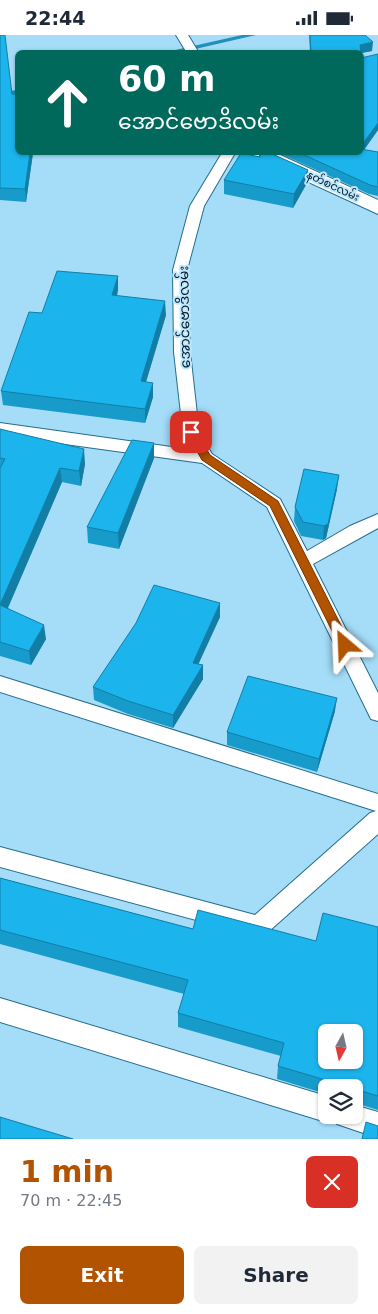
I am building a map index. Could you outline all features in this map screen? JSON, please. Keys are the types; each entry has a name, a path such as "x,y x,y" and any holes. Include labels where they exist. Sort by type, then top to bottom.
{"street":[{"name":"နတ်စင်လမ်း","path":"265,155 378,207"}],"lane":[{"path":"182,35 191,50"},
{"name":"အောင်ဗောဒိလမ်း","path":"206,458 191,432 182,352 180,270 197,205 227,155"},
{"path":"0,429 206,458 274,503 378,713"},
{"path":"304,561 378,520"},
{"path":"0,684 378,803"},
{"path":"0,857 260,926 378,820"},
{"path":"0,1010 318,1107"},
{"path":"363,1120 378,1125"}],"building":[{"path":"0,35 5,35 12,94 15,94 15,155 30,155 25,189 0,188"},
{"path":"310,35 365,35 373,42 360,45 361,50 311,50"},
{"path":"378,54 378,123 364,142 364,57"},
{"path":"364,150 378,152 378,187 304,155 364,155"},
{"path":"240,155 260,157 260,155 274,155 308,170 294,194 224,180"},
{"path":"57,271 118,276 112,295 165,301 141,381 153,383 145,409 1,391 29,312 42,313"},
{"path":"0,429 84,449 79,471 60,468 0,605 0,468 5,459 0,458"},
{"path":"132,440 154,443 118,533 87,527"},
{"path":"304,469 339,475 328,524 324,526 303,522 295,507"},
{"path":"154,585 220,603 193,663 203,665 173,715 128,701 93,687 136,623"},
{"path":"0,605 44,625 29,651 0,642"},
{"path":"248,676 337,698 319,759 227,732"},
{"path":"0,878 193,929 198,910 316,941 323,913 378,927 378,1096 363,1092 363,1079 322,1079 278,1066 284,1043 178,1013 188,980 0,930"},
{"path":"0,1117 73,1139 0,1139"},
{"path":"366,1122 378,1126 378,1139 362,1139"}],"waterway":[{"path":"180,50 252,35"},
{"path":"0,94 15,92"}],"route":[{"path":"191,432 206,458 274,503 345,645"}]}
